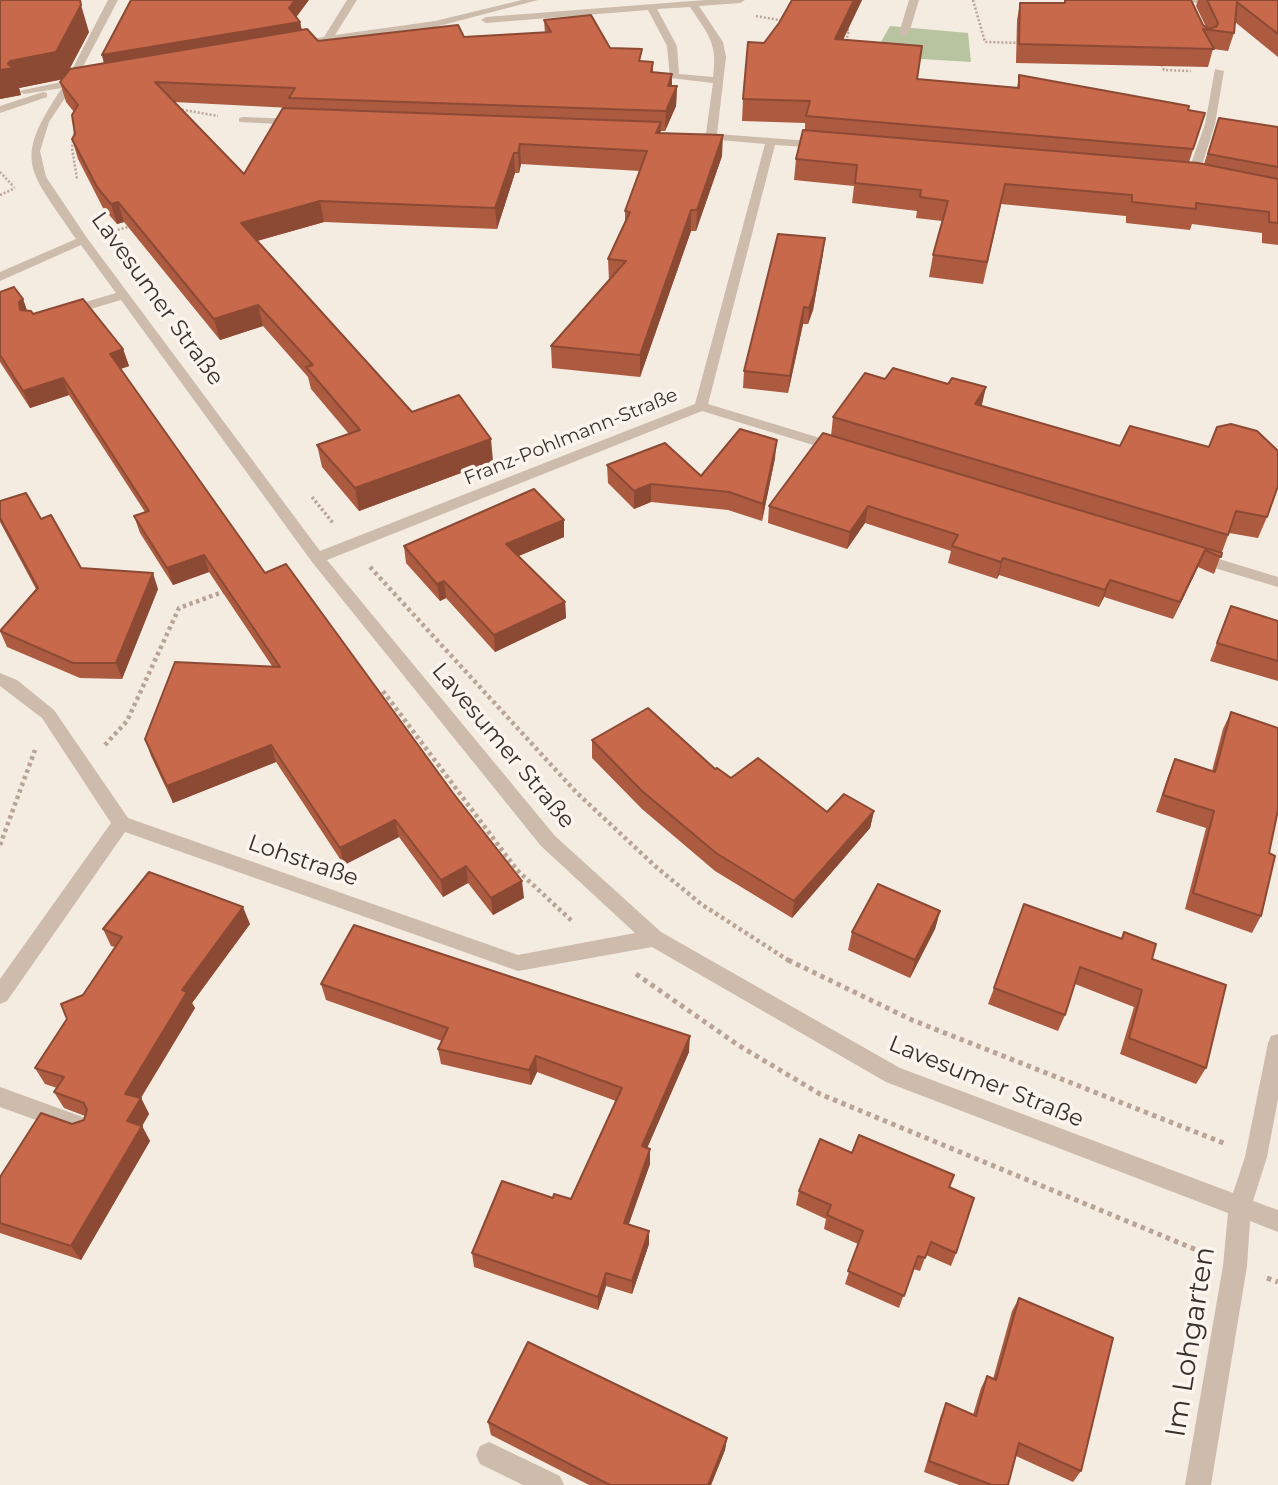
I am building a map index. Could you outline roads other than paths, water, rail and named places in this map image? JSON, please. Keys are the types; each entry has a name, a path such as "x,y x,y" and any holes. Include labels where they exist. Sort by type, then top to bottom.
{"street":[{"name":"Lavesumer Straße","path":"113,0 69,85 44,122 34,151 40,177 82,240 317,558 548,841 654,938 893,1075 1278,1222"},
{"path":"328,39 352,0"},
{"path":"435,24 533,0"},
{"path":"287,46 435,24 740,0"},
{"path":"904,33 914,0"},
{"path":"1186,0 1191,5 1229,2"},
{"path":"693,4 718,43 721,57 711,136"},
{"path":"652,8 672,46 674,76 718,81"},
{"path":"1192,178 1210,124 1219,71"},
{"path":"24,91 83,82"},
{"path":"0,110 69,85"},
{"path":"243,120 312,122"},
{"path":"684,136 833,145"},
{"name":"Franz-Pohlmann-Straße","path":"317,558 701,406 771,141"},
{"path":"1179,176 1204,180"},
{"path":"0,277 82,240"},
{"path":"55,315 123,295"},
{"path":"701,406 858,454"},
{"path":"1186,554 1278,582"},
{"path":"0,679 11,684 48,714 121,823 0,995"},
{"name":"Lohstraße","path":"121,823 518,962 654,938"},
{"name":"Im Lohgarten","path":"1198,1485 1236,1266 1240,1207 1256,1157 1278,1043"},
{"path":"0,1097 83,1127"},
{"path":"489,1455 551,1485"}]}
